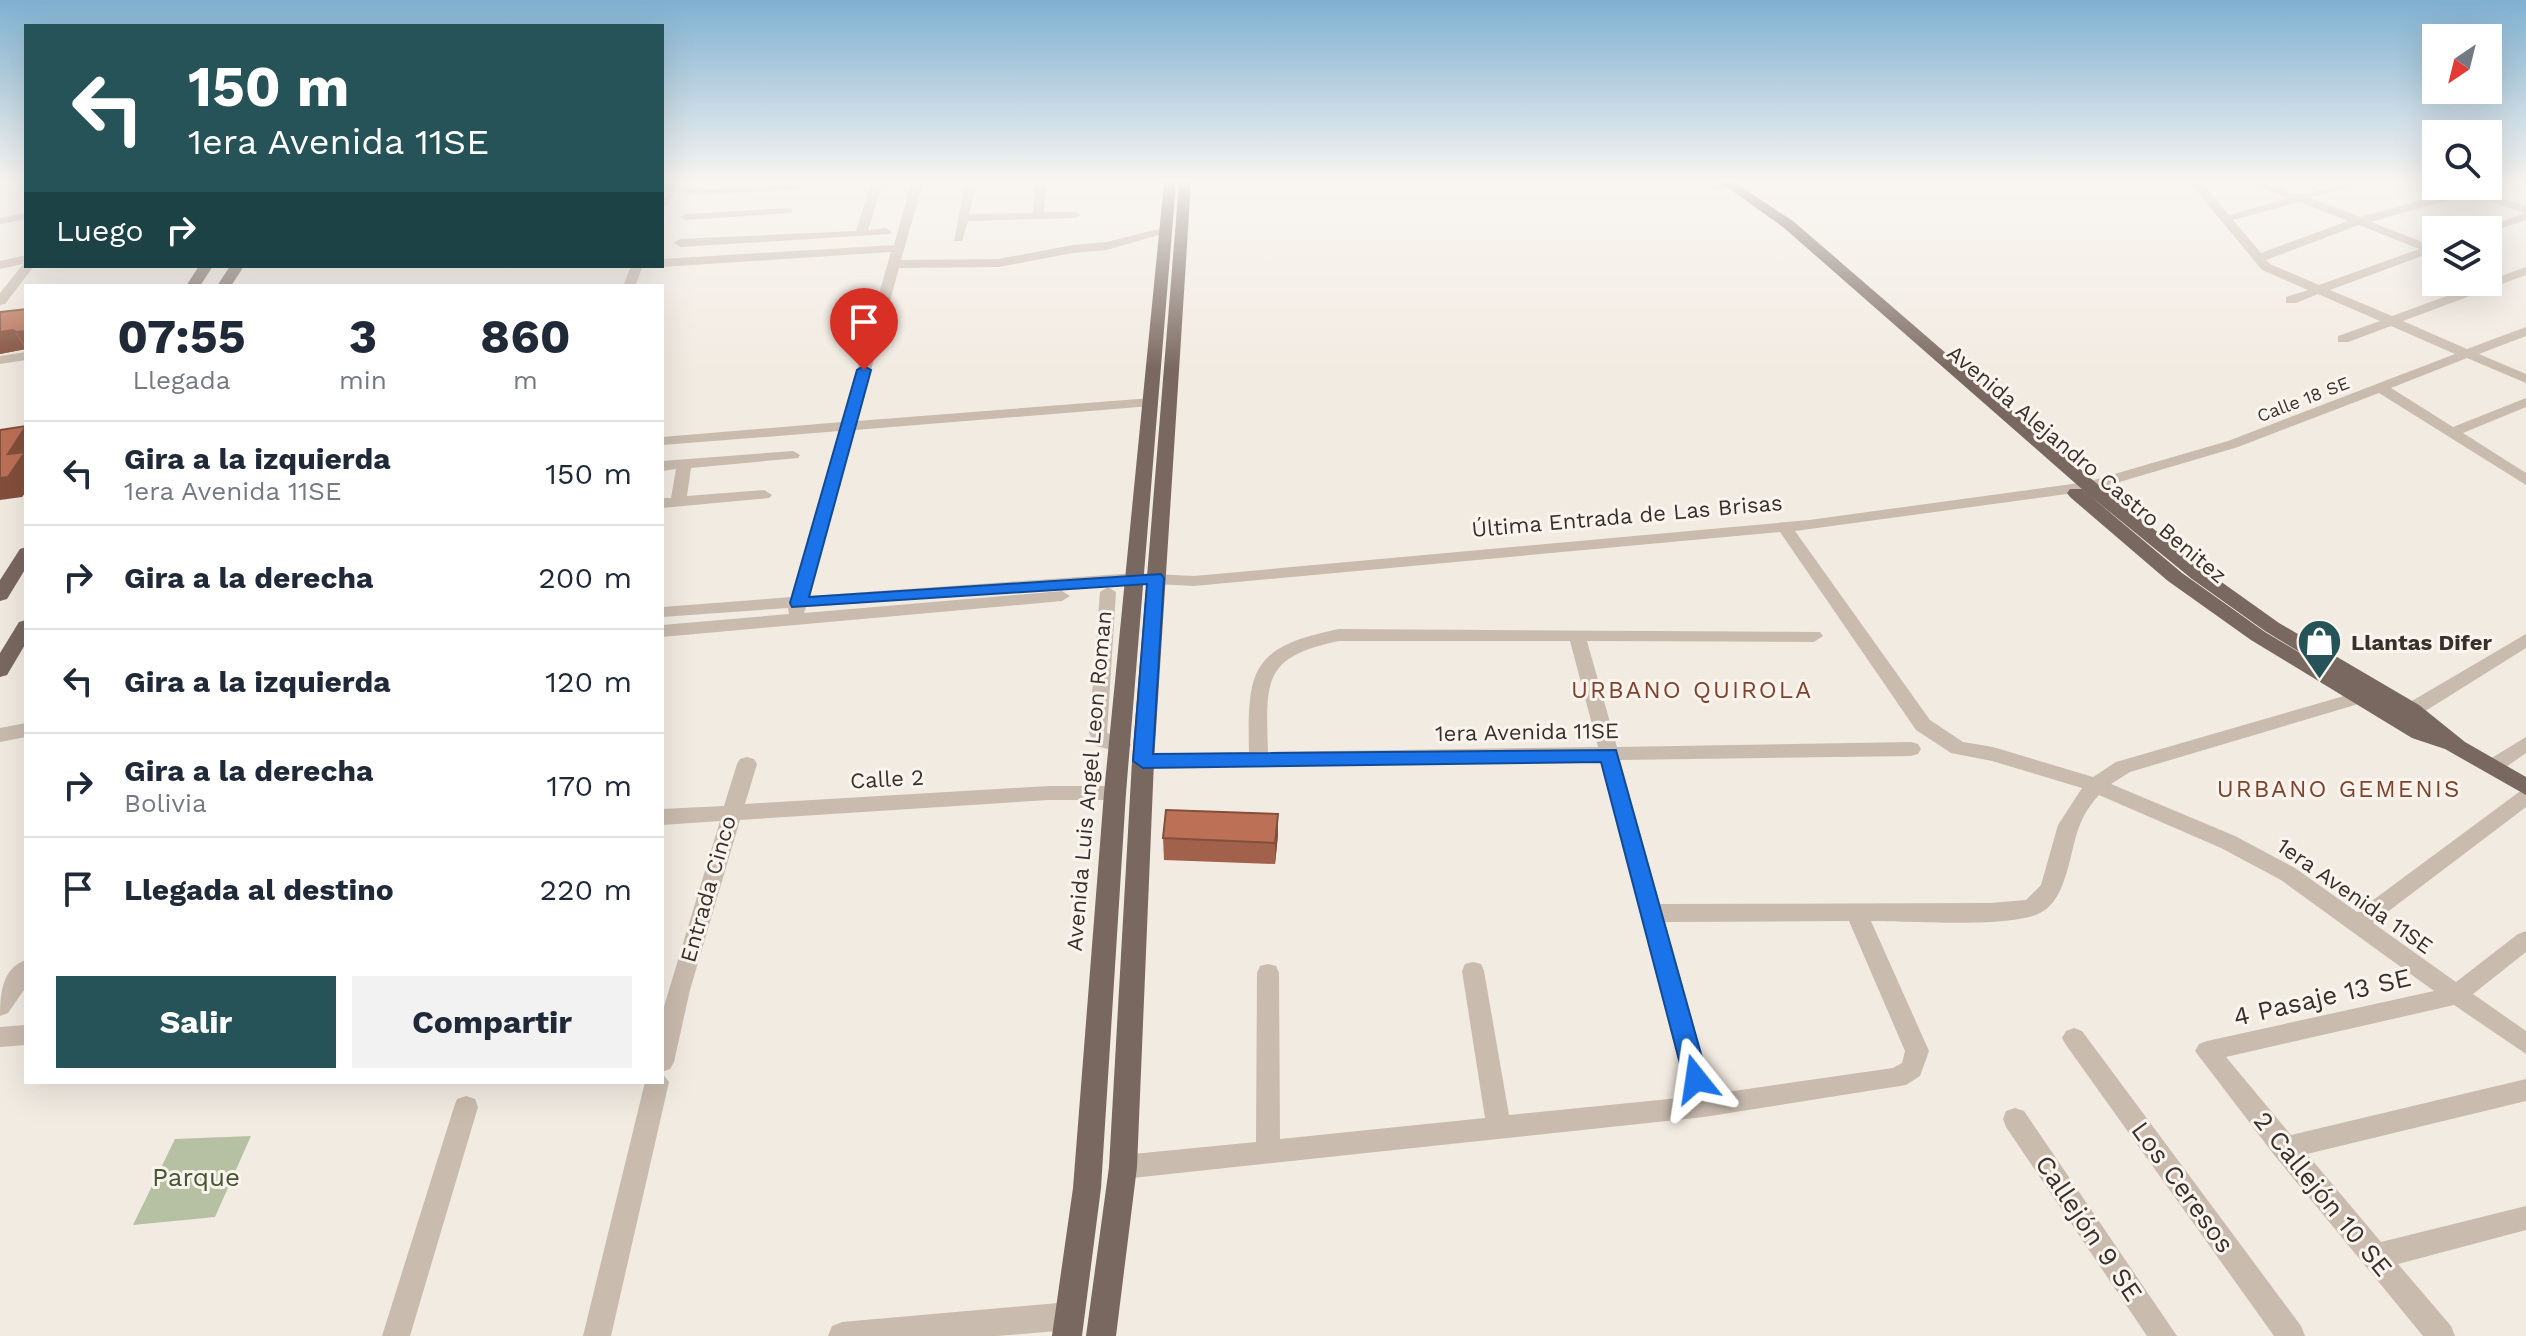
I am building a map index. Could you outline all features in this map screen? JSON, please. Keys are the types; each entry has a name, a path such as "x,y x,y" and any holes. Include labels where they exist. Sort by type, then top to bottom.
{"main road":[{"name":"Avenida Luis Angel Leon Roman","path":"1101,1336 1123,1167 1143,761 1151,402 1170,245"},
{"name":"Avenida Luis Angel Leon Roman","path":"1068,1326 1087,1188 1115,793 1149,583 1177,270 1175,245"},
{"name":"Avenida Alejandro Castro Benitez","path":"1793,245 2081,488 2175,577 2258,636 2358,698 2419,733 2457,747 2526,787"},
{"name":"Avenida Alejandro Castro Benitez","path":"2081,488 2272,627 2412,710 2457,747"},
{"path":"0,595 24,556"},
{"path":"0,670 24,629"}],"street":[{"path":"796,612 899,245"},
{"path":"664,263 896,256 998,263 1109,245"},
{"path":"2249,245 2266,267 2526,379"},
{"path":"2260,258 2294,245"},
{"path":"2291,300 2422,253"},
{"path":"0,265 24,259"},
{"path":"2,296 26,268"},
{"path":"2343,339 2526,271"},
{"path":"2502,278 2526,287"},
{"name":"Calle 18 SE","path":"2081,488 2233,444 2526,331"},
{"path":"0,360 24,356"},
{"path":"2381,388 2526,480"},
{"path":"664,441 1151,402"},
{"path":"2451,433 2526,402"},
{"path":"664,466 793,455"},
{"path":"684,465 670,502 764,495"},
{"name":"Última Entrada de Las Brisas","path":"664,631 796,612 1784,526 2081,488"},
{"name":"1era Avenida 11SE","path":"1784,526 1923,725 1958,748 1993,754 2094,785 2228,842 2288,874 2454,996 2526,1044"},
{"name":"Última Entrada de Las Brisas","path":"664,612 796,612 1108,592 1149,583"},
{"path":"1108,592 1098,733 1103,741 1121,745"},
{"path":"1259,758 1257,687 1267,668 1285,650 1311,639 1339,635 1814,636"},
{"path":"1577,635 1704,1106"},
{"path":"2412,710 2526,640"},
{"path":"1653,913 1990,912 2032,907 2045,899 2065,832 2094,785 2106,774 2358,698"},
{"path":"0,735 24,730"},
{"path":"0,748 24,743"},
{"path":"2492,767 2526,744"},
{"name":"1era Avenida 11SE","path":"1143,761 1911,749"},
{"name":"Entrada Cinco","path":"664,1046 671,990 747,764"},
{"name":"Calle 2","path":"664,817 1048,793 1115,793"},
{"path":"2358,923 2526,797"},
{"path":"1123,1167 1704,1106 1898,1078 1912,1069 1917,1051 1856,912"},
{"name":"4 Pasaje 13 SE","path":"2207,1051 2454,996 2526,940"},
{"path":"1473,971 1499,1128"},
{"path":"0,1006 24,972"},
{"path":"1268,973 1268,1152"},
{"path":"0,1037 24,1035"},
{"name":"Los Ceresos","path":"2074,1038 2291,1336"},
{"name":"2 Callejón 10 SE","path":"2207,1051 2441,1336"},
{"path":"597,1336 657,1084"},
{"path":"2284,1148 2526,1090"},
{"path":"396,1336 466,1107"},
{"name":"Callejón 9 SE","path":"2015,1119 2163,1336"},
{"path":"2374,1257 2526,1218"},
{"path":"842,1336 1068,1326"}],"green space":[{"name":"Parque","path":"251,1136 215,1217 133,1225 175,1139"}],"building":[{"path":"24,309 24,331 0,332 0,312"},
{"path":"24,426 8,454 24,453 8,477 0,478 0,430"},
{"path":"1166,810 1278,814 1275,843 1163,838"}],"place":[{"name":"Llantas Difer","path":"2320,681"}],"district":[{"name":"URBANO QUIROLA","path":"1692,690"},
{"name":"URBANO GEMENIS","path":"2339,789"}],"route":[{"path":"864,370 798,603 1155,578 1143,761 1609,755 1696,1079"}]}
